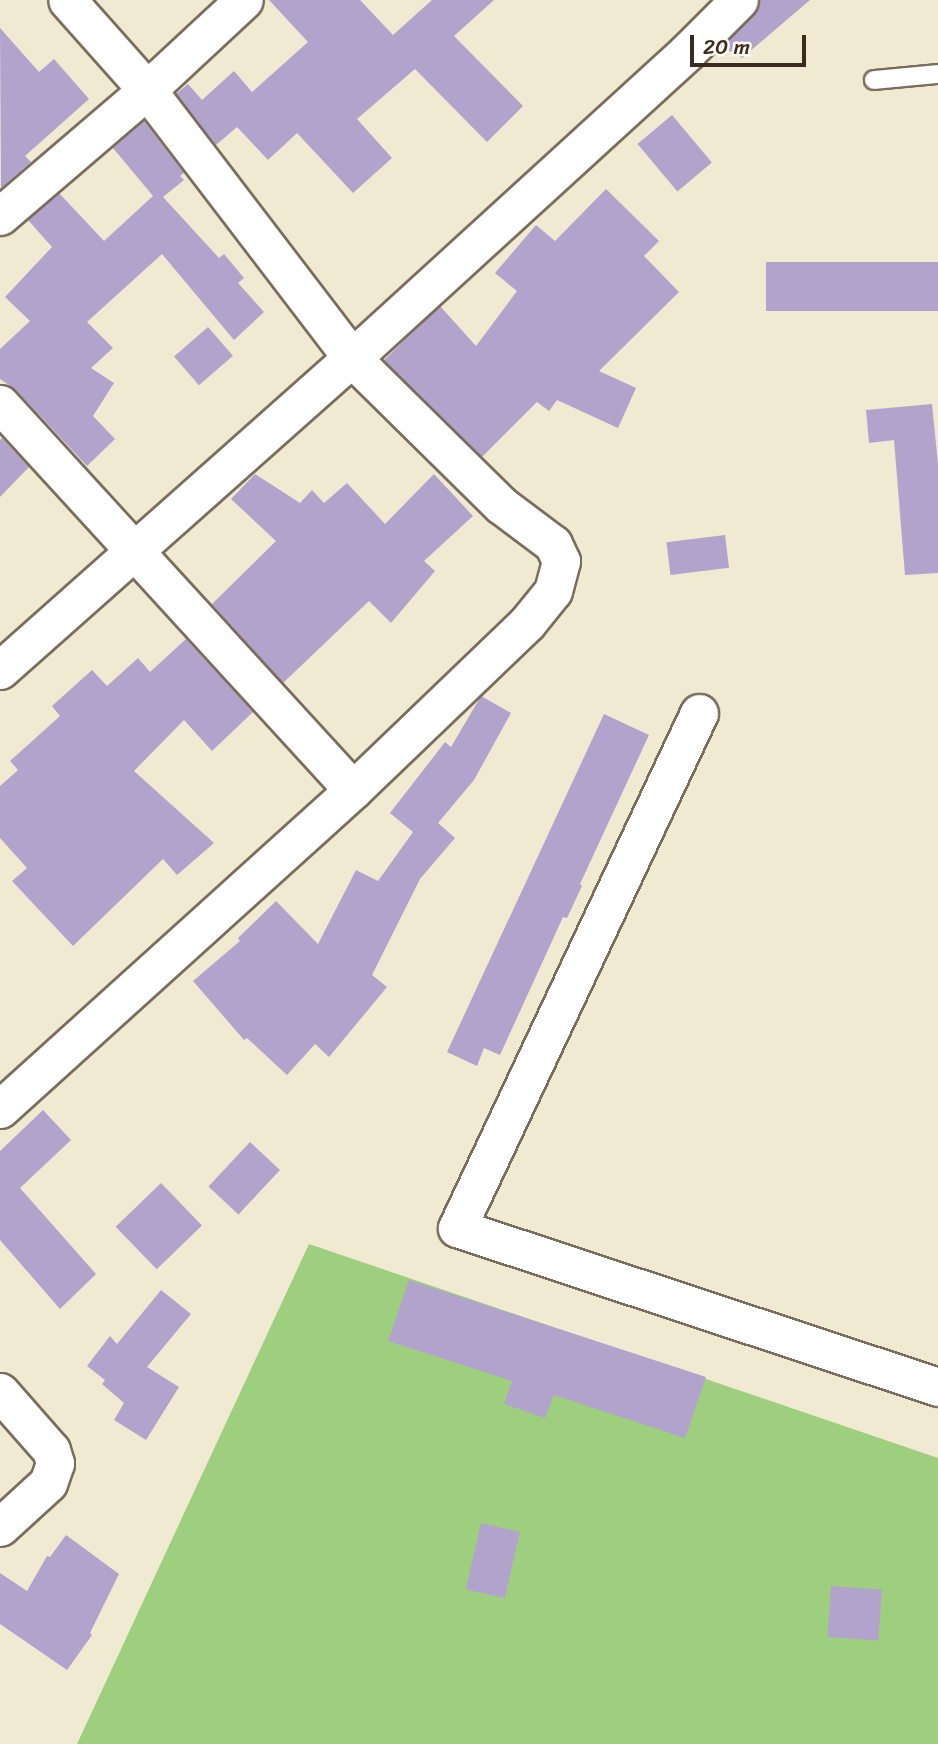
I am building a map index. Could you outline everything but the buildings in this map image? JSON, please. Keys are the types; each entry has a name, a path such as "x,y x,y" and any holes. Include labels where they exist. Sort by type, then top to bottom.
{"street":[{"path":"0,1109 353,790 527,622 553,591 561,561 553,544 501,505 352,358 147,90 67,0"},
{"path":"0,216 147,90 244,0"},
{"path":"0,670 131,550 352,358 688,51 739,0"},
{"path":"0,404 353,790"},
{"path":"699,713 457,1228 938,1387"},
{"path":"0,1392 51,1450 55,1463 48,1483 0,1527"}],"lane":[{"path":"874,80 938,74"}],"green space":[{"path":"309,1244 938,1458 938,1744 77,1744"}]}
